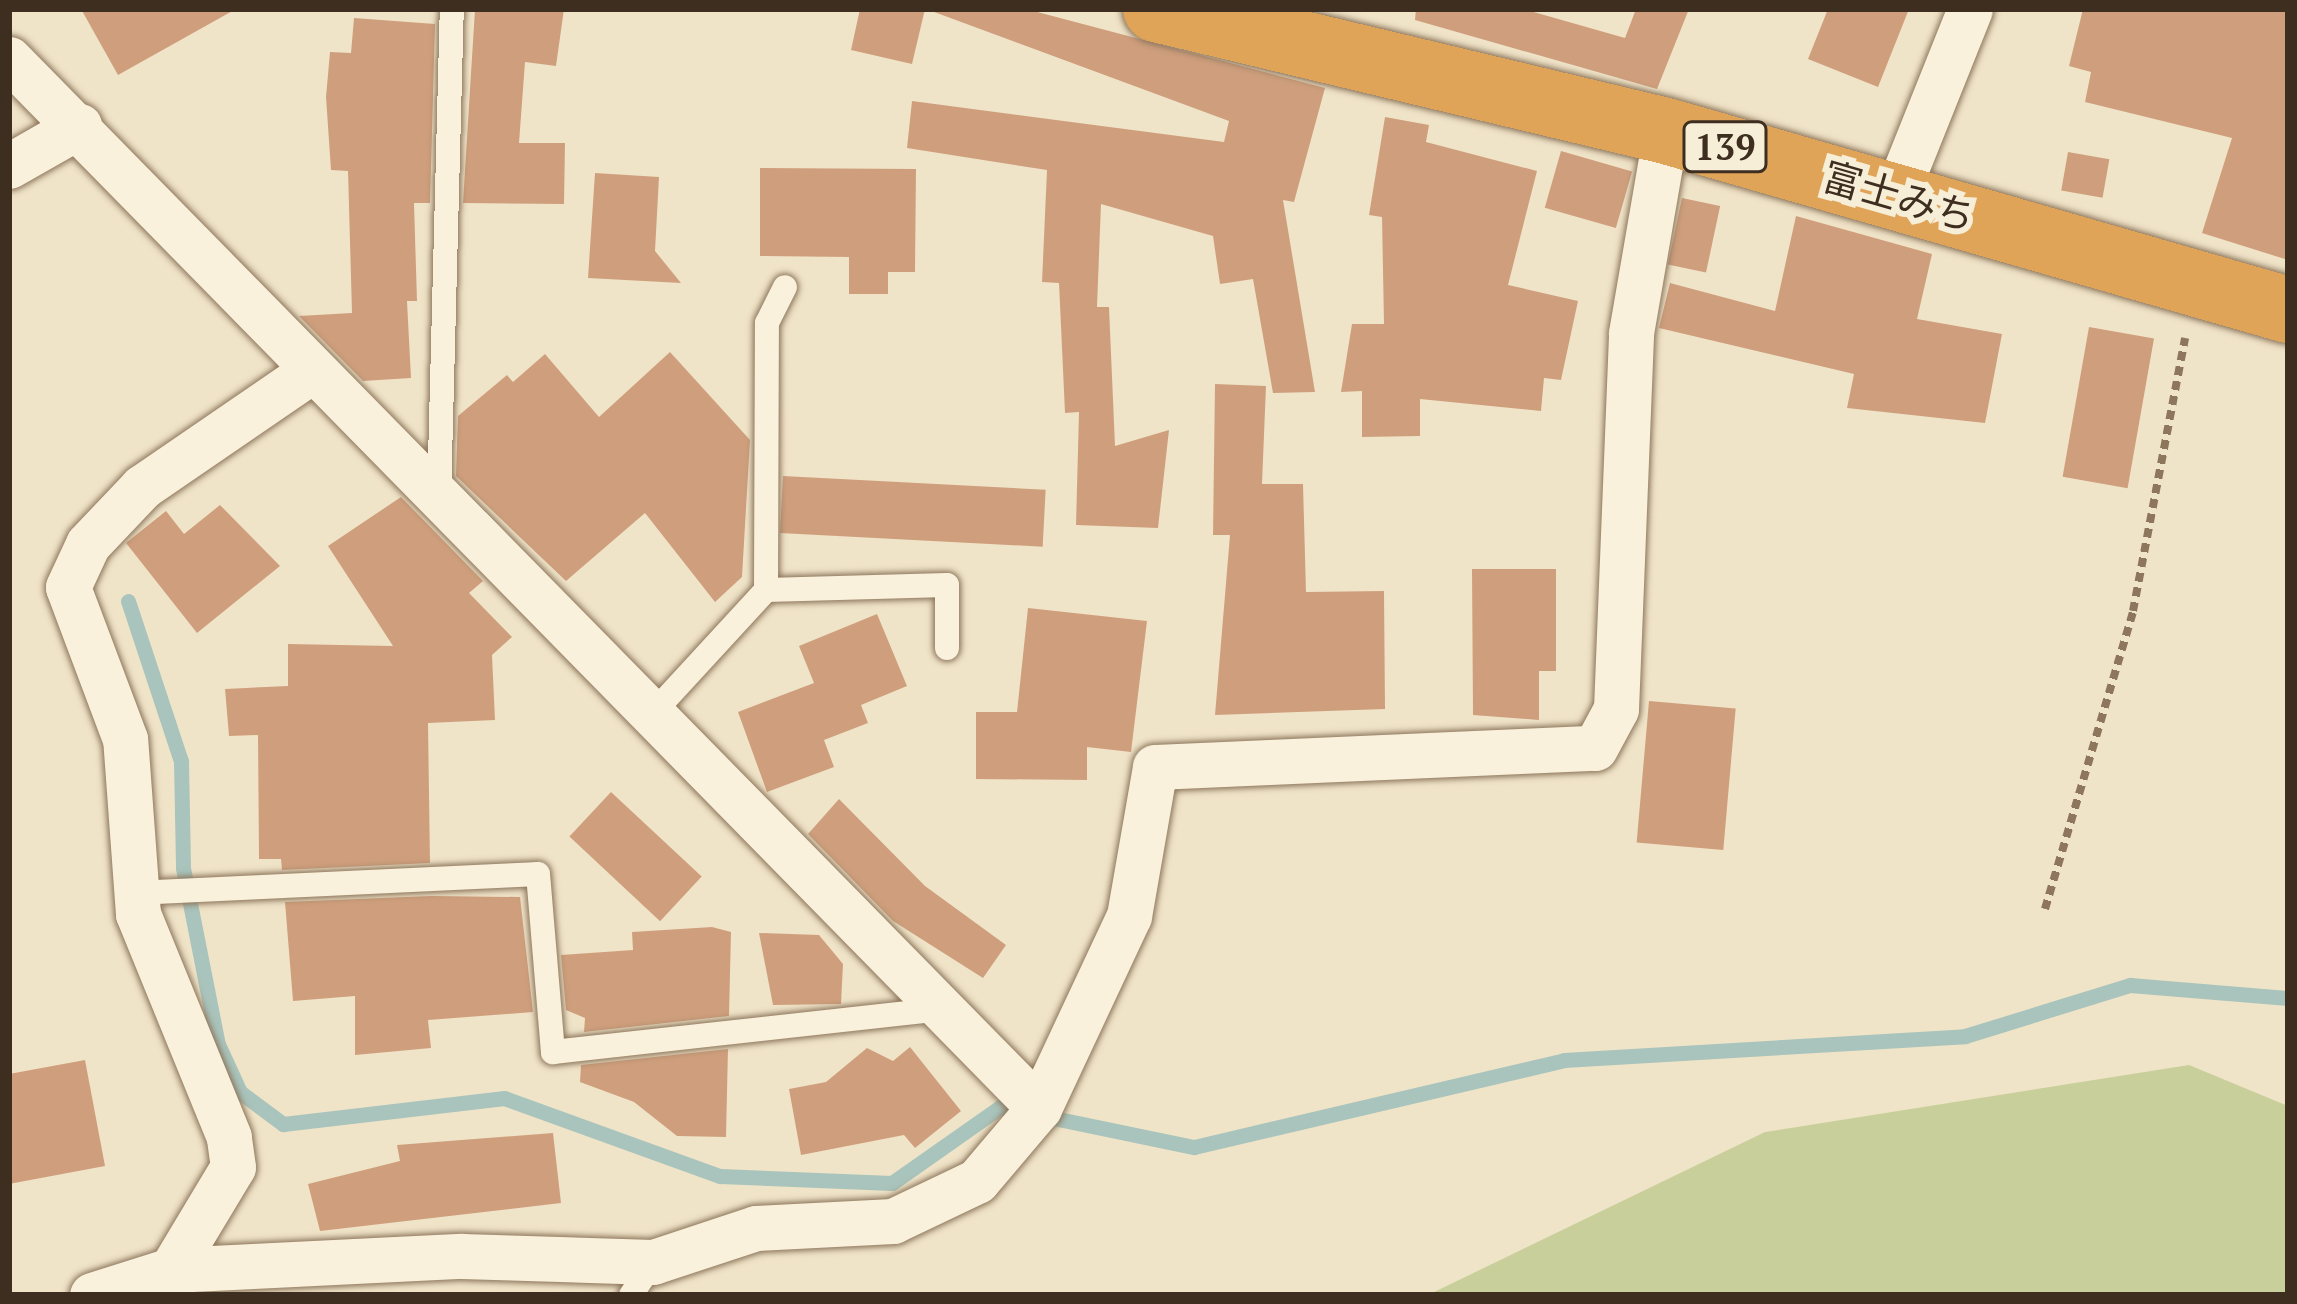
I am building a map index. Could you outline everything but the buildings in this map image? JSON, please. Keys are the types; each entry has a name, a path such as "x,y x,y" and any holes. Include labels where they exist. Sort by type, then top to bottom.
{"highway":[{"name":"富士みち","path":"1156,9 1666,131 2288,310"}],"street":[{"path":"1896,194 1970,9"},
{"path":"9,59 79,126 307,374 652,714 1039,1108"},
{"path":"9,166 79,126"},
{"path":"92,1295 171,1270 462,1256 642,1278 756,1228 893,1221 977,1181 1039,1108 1129,916 1155,767 1595,748 1616,709 1631,333 1666,131"},
{"path":"171,1270 233,1167 136,893 125,739 68,587 88,544 142,487 307,374"}],"lane":[{"path":"439,507 452,9"},
{"path":"652,714 766,590 766,323 785,287"},
{"path":"766,590 946,585 947,648"},
{"path":"136,893 538,874 553,1052 944,1009"}],"path":[{"path":"2045,909 2134,611 2195,283"}],"green space":[{"path":"2189,1065 2288,1106 2288,1295 1428,1295 1765,1132"}],"waterway":[{"path":"128,601 181,761 183,868 218,1044 240,1092 283,1124 504,1098 720,1176 892,1183 1000,1107 1194,1147 1564,1060 1965,1036 2130,985 2288,998"}]}
